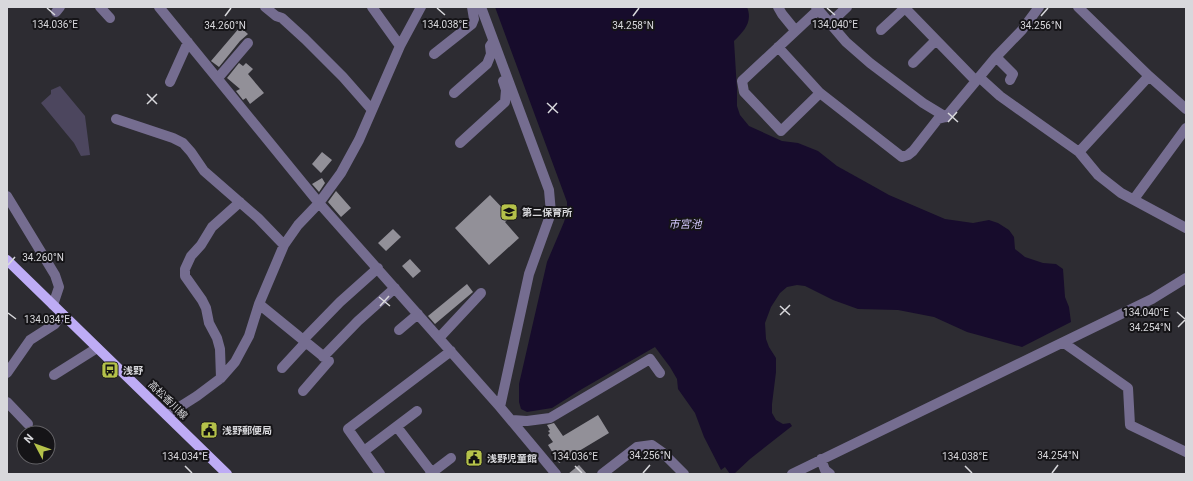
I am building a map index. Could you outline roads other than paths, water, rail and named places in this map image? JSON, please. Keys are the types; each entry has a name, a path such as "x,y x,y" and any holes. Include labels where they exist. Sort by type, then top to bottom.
{"main road":[{"name":"高松香川線","path":"7,262 228,474"}],"street":[{"path":"100,7 110,18"},
{"path":"159,7 319,203 512,420 556,474"},
{"path":"265,7 276,16 282,18 305,39 343,77 372,110"},
{"path":"372,7 400,46"},
{"path":"167,415 221,378 235,362 249,336 259,304 284,245 298,226 319,203 341,173 359,140 400,46 421,7"},
{"path":"434,54 472,24 474,19 472,7"},
{"path":"481,7 549,190 551,213 529,274 500,407"},
{"path":"778,7 795,30"},
{"path":"829,24 847,7"},
{"path":"778,47 820,94 902,156 908,156 938,119 946,117 996,57 1022,30 1039,7"},
{"path":"1078,7 1149,76 1186,109"},
{"path":"820,94 781,131 744,92 742,81 817,8 829,24 846,42 870,63 923,103 946,117"},
{"path":"881,30 905,8 935,41 977,79 1079,152 1098,175 1121,193 1186,228"},
{"path":"913,63 935,41"},
{"path":"170,82 188,42"},
{"path":"454,93 487,64 491,54 490,46 494,42"},
{"path":"218,78 248,43"},
{"path":"996,57 1013,74 1010,80"},
{"path":"1079,152 1149,76"},
{"path":"460,143 505,102 506,90 503,81 507,77"},
{"path":"116,119 173,138 183,143 204,171 258,218 284,245"},
{"path":"1134,199 1186,128"},
{"path":"7,196 55,275 59,287 53,305"},
{"path":"221,378 220,349 217,338 209,324 206,308 185,276 185,269 191,256 201,245 212,227 240,202"},
{"path":"282,368 304,341 340,302 378,268"},
{"path":"792,474 1064,343 1152,299 1186,278"},
{"path":"323,357 358,321 395,288"},
{"path":"439,338 481,293"},
{"path":"259,304 329,361 303,391"},
{"path":"7,372 30,340 55,324 62,314"},
{"path":"399,330 418,314"},
{"path":"1064,343 1128,388 1130,425 1186,452"},
{"path":"54,375 97,348"},
{"path":"380,474 348,429 451,351"},
{"path":"512,420 527,421 550,418 650,359 660,374"},
{"path":"7,402 28,424"},
{"path":"364,451 418,412"},
{"path":"397,427 432,474 451,458"},
{"path":"602,474 637,447 652,444 684,474"},
{"path":"821,459 825,470 830,474"}],"water":[{"name":"市宮池","path":"495,7 747,7 749,12 748,22 744,30 734,41 737,106 740,115 749,126 782,141 798,143 818,151 837,166 889,195 945,219 973,223 989,220 998,223 1009,230 1014,237 1015,249 1025,257 1043,263 1056,264 1063,269 1065,297 1069,307 1071,322 1022,347 967,332 934,317 898,310 858,309 833,300 805,286 797,285 787,287 780,293 771,307 765,323 766,339 776,358 772,413 776,420 783,424 790,423 792,426 750,459 734,474 730,474 725,467 721,470 704,437 695,413 678,389 677,379 655,347 552,408 527,412 521,409 519,402 519,384 547,262 564,222 567,212 567,202"}],"place":[{"name":"第二保育所","path":"509,212"},
{"name":"浅野","path":"110,370"},
{"name":"浅野郵便局","path":"209,430"},
{"name":"浅野児童館","path":"474,458"}]}
